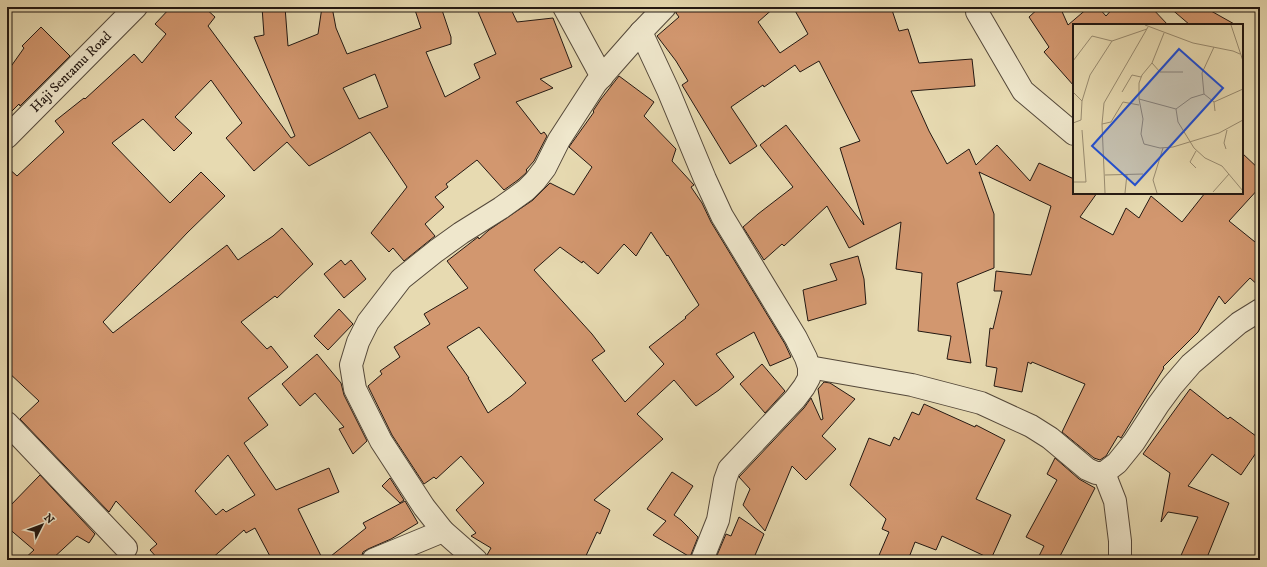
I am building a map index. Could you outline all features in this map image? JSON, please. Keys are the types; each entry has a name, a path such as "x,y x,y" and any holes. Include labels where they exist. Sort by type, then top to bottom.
{"street":[{"name":"Haji Sentamu Road","path":"7,137 136,7"},
{"path":"564,7 602,77"},
{"path":"476,560 443,531 424,507 381,441 355,389 351,364 358,342 368,322 401,279 461,233 501,208 526,190 535,181 545,168 560,140 596,83 665,7"},
{"path":"978,7 978,12 1023,91 1073,133"},
{"path":"641,32 668,90 722,216 796,338 809,368 809,378 795,399 729,469 725,480 718,520 702,560"},
{"path":"809,368 912,385 981,403 1037,430 1050,438 1087,469 1096,474 1104,473 1117,463 1134,442 1163,398 1192,364 1239,323 1260,310"},
{"path":"11,436 126,548"},
{"path":"1104,473 1115,501 1120,541 1120,560"},
{"path":"373,560 443,531"}],"building":[{"path":"171,7 204,7 215,17 208,26 291,138 295,136 254,37 264,35 262,7 285,7 288,46 318,34 322,7 332,7 336,28 347,54 421,28 414,7 441,7 451,37 451,44 426,52 445,97 480,78 474,64 496,54 476,7 510,7 517,22 553,18 572,67 540,79 553,88 516,102 541,134 544,132 547,136 534,161 526,170 526,173 504,190 477,160 446,184 448,187 435,197 444,207 425,224 435,236 404,261 393,248 389,252 371,233 407,187 370,132 309,166 287,142 254,171 226,138 242,123 211,80 175,117 192,133 174,151 143,119 112,143 170,203 201,172 225,196 187,233 103,322 113,333 227,245 238,260 282,228 313,264 277,298 275,296 241,322 267,349 271,346 288,367 248,398 268,425 244,443 276,490 329,468 339,492 298,509 323,560 272,560 255,528 246,533 244,530 210,560 159,560 150,550 157,544 116,501 109,512 20,419 39,401 7,371 7,167 17,176 64,132 55,121 84,98 85,99 134,54 142,63 166,34 155,24","holes":["375,74 388,107 359,119 343,88","228,455 255,495 226,512 223,509 216,515 195,491"]},
{"path":"677,7 775,7 758,22 780,53 808,34 793,7 891,7 899,31 908,29 919,63 972,59 975,86 911,91 929,131 947,164 969,149 976,165 997,145 1030,181 1039,163 1073,179 1073,194 1096,194 1080,217 1113,235 1126,208 1139,218 1151,196 1182,222 1204,194 1243,194 1243,154 1260,170 1260,187 1229,221 1260,246 1260,287 1250,278 1225,304 1219,296 1198,332 1163,367 1164,368 1121,438 1118,436 1106,456 1100,460 1094,458 1062,432 1085,384 1032,362 1031,364 1028,362 1022,392 994,386 997,368 986,366 990,328 993,329 1002,291 994,291 996,271 1031,275 1051,206 979,172 994,214 994,268 957,283 971,363 947,359 951,336 918,331 922,273 896,269 901,222 849,248 827,206 784,246 782,244 764,260 743,227 793,187 760,145 786,125 864,225 840,148 860,141 819,61 800,72 795,65 764,87 763,85 731,107 757,146 730,164 682,85 688,81 676,61 657,36 679,17 676,13"},
{"path":"1040,7 1060,7 1068,25 1089,7 1098,7 1106,16 1114,7 1151,7 1167,24 1073,24 1073,85 1044,52 1049,47 1029,17"},
{"path":"1169,7 1204,7 1234,24 1189,24"},
{"path":"41,27 70,56 20,106 19,104 7,116 7,72 24,48 22,46"},
{"path":"619,76 654,102 644,116 676,149 672,161 694,185 691,187 702,203 711,222 785,344 791,357 770,366 754,332 716,354 734,377 719,390 696,406 674,380 637,414 663,439 594,500 610,510 600,534 597,532 584,560 488,560 487,555 491,548 471,536 476,533 456,510 484,483 461,456 436,479 434,477 424,484 392,435 368,386 382,374 380,371 400,357 394,347 430,324 424,314 468,288 447,261 478,237 479,239 489,230 533,200 550,183 574,195 592,167 569,147 594,112 593,111","holes":["651,232 667,256 668,255 699,305 685,317 686,318 649,347 664,364 625,402 592,360 605,351 592,334 534,270 560,247 582,263 583,261 598,274 624,244 636,256","479,327 526,383 488,413 469,378 447,347"]},
{"path":"858,256 864,279 866,304 808,321 803,290 837,280 830,264"},
{"path":"341,260 345,265 351,260 366,279 344,298 324,274"},
{"path":"339,309 353,324 328,350 314,336"},
{"path":"317,354 341,383 344,395 367,441 353,454 339,429 344,427 315,393 300,406 282,384"},
{"path":"762,364 785,391 765,413 740,384"},
{"path":"824,382 830,383 855,399 822,436 836,449 806,480 792,466 765,531 743,505 750,489 739,477 804,408 811,398 821,420 823,419 818,389"},
{"path":"1190,389 1228,419 1230,417 1260,439 1260,447 1241,475 1212,454 1188,486 1229,503 1206,560 1179,560 1198,517 1168,512 1161,522 1170,473 1143,454"},
{"path":"924,404 975,427 976,425 1005,440 976,499 1011,515 991,559 942,536 936,550 915,542 908,560 877,560 889,532 882,529 886,519 850,485 869,438 890,446 894,437 899,440 912,412 919,415"},
{"path":"1055,458 1079,479 1095,488 1058,560 1037,560 1044,546 1026,537 1057,480 1047,474"},
{"path":"672,472 693,486 674,515 698,537 690,557 653,535 666,521 647,509"},
{"path":"40,475 95,534 89,543 77,536 51,560 23,560 34,550 7,527 7,509"},
{"path":"390,478 404,500 400,503 382,486"},
{"path":"405,501 418,523 391,539 363,552 361,558 357,560 326,560 366,528 363,523"},
{"path":"739,517 764,534 753,560 715,560 726,534 731,536"}]}
